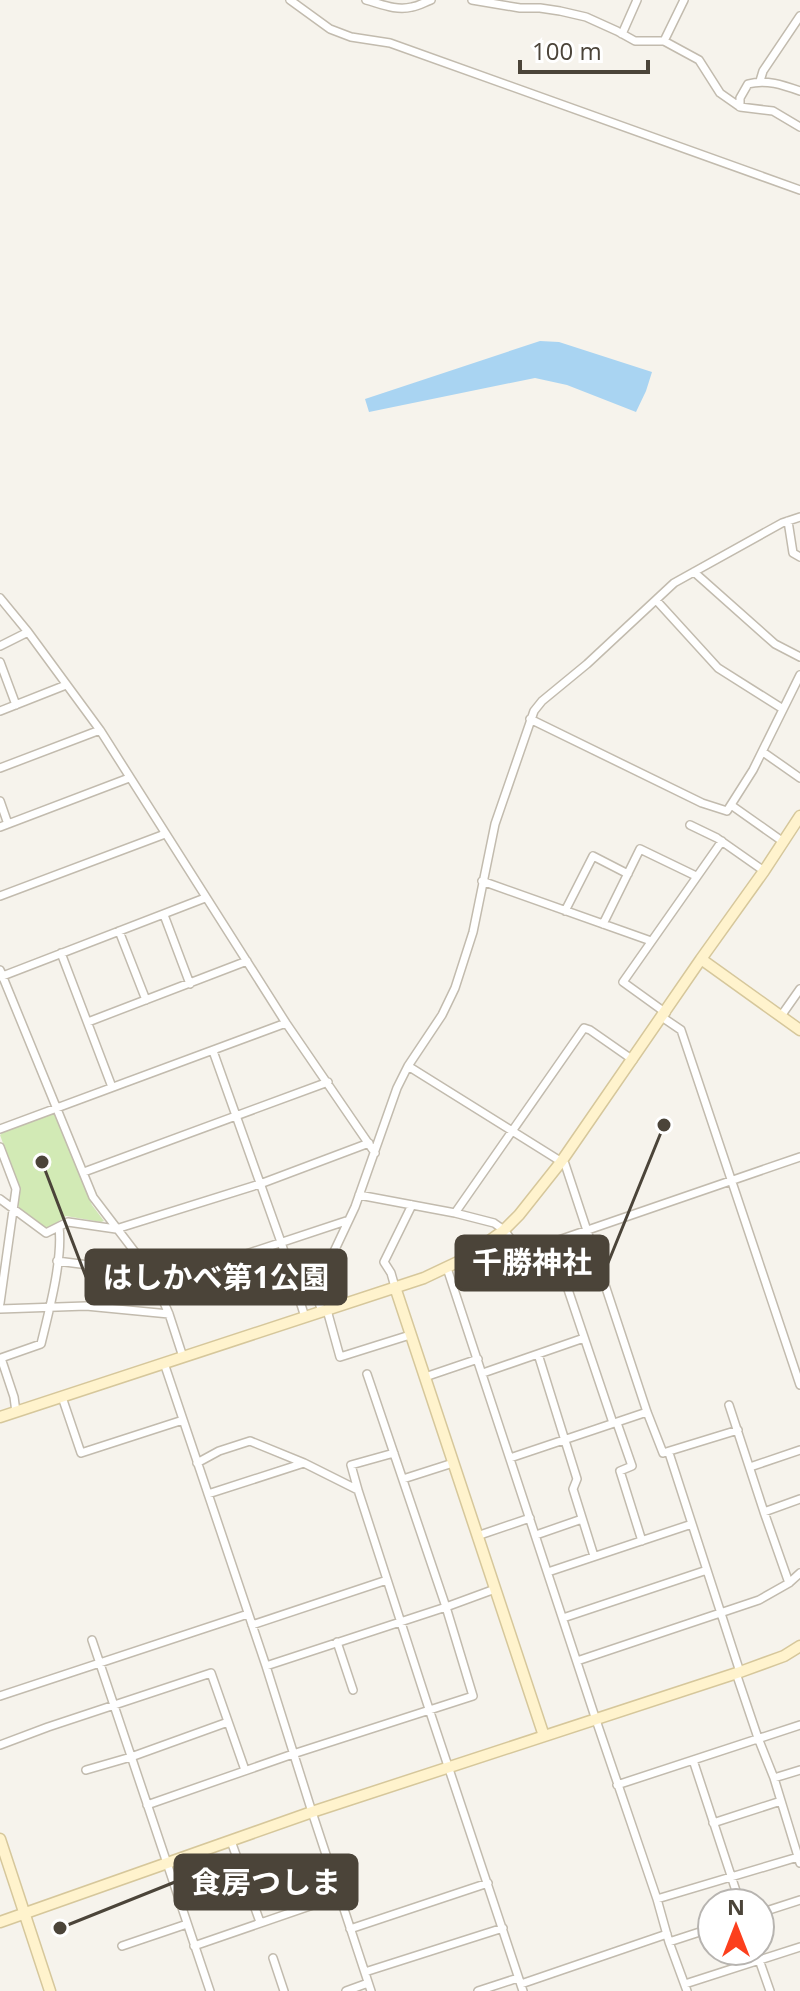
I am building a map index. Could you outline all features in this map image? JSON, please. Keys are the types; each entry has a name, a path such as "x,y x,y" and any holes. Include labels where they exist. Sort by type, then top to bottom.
{"street":[{"path":"290,0 330,29 351,37 390,43 800,190"},
{"path":"366,0 390,8 413,7 430,0"},
{"path":"472,0 560,11 586,17 635,41 664,41 699,60 720,93 740,107 773,111 800,127"},
{"path":"622,34 637,0"},
{"path":"664,41 684,0"},
{"path":"760,81 763,71 800,16"},
{"path":"740,107 740,98 748,84 760,81 800,91"},
{"path":"410,1335 340,1357 315,1292 359,1195 397,1088 455,988 473,932 495,824 530,719 542,701 587,664 674,583 746,542 800,517"},
{"path":"788,521 793,553 800,557"},
{"path":"694,572 775,644 800,657"},
{"path":"0,598 100,730 286,1023 375,1153"},
{"path":"656,600 718,668 783,709"},
{"path":"0,646 28,632"},
{"path":"0,662 16,705"},
{"path":"530,719 702,803 727,811 763,752 800,675"},
{"path":"0,711 66,685"},
{"path":"0,768 100,730"},
{"path":"763,752 800,778"},
{"path":"0,801 4,825 129,778"},
{"path":"731,805 782,841"},
{"path":"0,1417 447,1268 504,1230 561,1162 800,816"},
{"path":"690,825 722,841 764,871"},
{"path":"0,896 165,834"},
{"path":"722,841 623,982 681,1030 799,1381"},
{"path":"603,924 640,849 696,876"},
{"path":"565,911 593,856 628,874"},
{"path":"482,881 651,941"},
{"path":"183,1357 151,1273 93,1197 1,974 205,898"},
{"path":"164,915 190,984"},
{"path":"119,931 146,1000"},
{"path":"61,953 112,1087"},
{"path":"701,959 800,1030"},
{"path":"88,1022 247,961"},
{"path":"781,1016 800,989"},
{"path":"0,1129 286,1023"},
{"path":"455,1213 584,1028 633,1060"},
{"path":"213,1051 305,1317"},
{"path":"408,1066 565,1164 663,1453 738,1430"},
{"path":"84,1172 328,1082"},
{"path":"0,1199 46,1233 68,1222 116,1229 260,1184 369,1143"},
{"path":"0,1147 16,1189 0,1306 86,1306 169,1314"},
{"path":"359,1195 494,1223 504,1230 521,1253 800,1157"},
{"path":"412,1205 384,1262 391,1273 544,1736"},
{"path":"57,1261 151,1273 207,1267 347,1221"},
{"path":"16,1412 1,1358 41,1344 50,1307 59,1227"},
{"path":"552,1242 632,1466 620,1471 642,1541"},
{"path":"447,1268 686,1988 742,1967"},
{"path":"483,1373 584,1338"},
{"path":"538,1354 577,1479 573,1489 594,1556"},
{"path":"425,1377 478,1359"},
{"path":"164,1363 370,1987 346,1991"},
{"path":"147,1805 473,1696 367,1374"},
{"path":"62,1397 81,1453 183,1420"},
{"path":"729,1405 789,1583"},
{"path":"510,1458 647,1412"},
{"path":"197,1463 219,1451 250,1441 358,1490"},
{"path":"750,1467 800,1450"},
{"path":"394,1453 351,1465 521,1984"},
{"path":"657,1899 799,1860 669,1453"},
{"path":"208,1494 304,1463"},
{"path":"403,1479 453,1463"},
{"path":"764,1512 800,1499"},
{"path":"477,1536 530,1518"},
{"path":"536,1535 582,1519"},
{"path":"548,1572 692,1524"},
{"path":"563,1618 707,1570"},
{"path":"577,1661 759,1600 800,1573"},
{"path":"252,1625 387,1580"},
{"path":"266,1666 495,1589"},
{"path":"0,1696 248,1614"},
{"path":"92,1640 210,1991"},
{"path":"337,1642 353,1690"},
{"path":"0,1922 312,1812 738,1673 784,1656 800,1646"},
{"path":"0,1745 211,1673 245,1770"},
{"path":"86,1770 228,1722"},
{"path":"617,1785 800,1725"},
{"path":"693,1760 734,1887"},
{"path":"774,1778 800,1770"},
{"path":"713,1823 781,1801"},
{"path":"791,1831 800,1828"},
{"path":"0,1839 50,1991"},
{"path":"231,1841 260,1922"},
{"path":"350,1929 488,1883"},
{"path":"194,1946 339,1896"},
{"path":"776,1908 800,1900"},
{"path":"122,1946 187,1924"},
{"path":"365,1972 503,1928"},
{"path":"478,1991 521,1984 696,1932"},
{"path":"776,1955 800,1947"},
{"path":"273,1958 284,1991"},
{"path":"762,1967 770,1991"}],"green space":[{"path":"55,1115 92,1205 104,1221 66,1216 46,1230 19,1209 20,1190 0,1135"}],"water":[{"path":"540,341 559,342 652,372 636,412 567,385 535,378 369,412 365,399"}],"place":[{"name":"千勝神社","path":"664,1125"},
{"name":"はしかべ第1公園","path":"42,1162"},
{"name":"食房つしま","path":"60,1928"}]}
